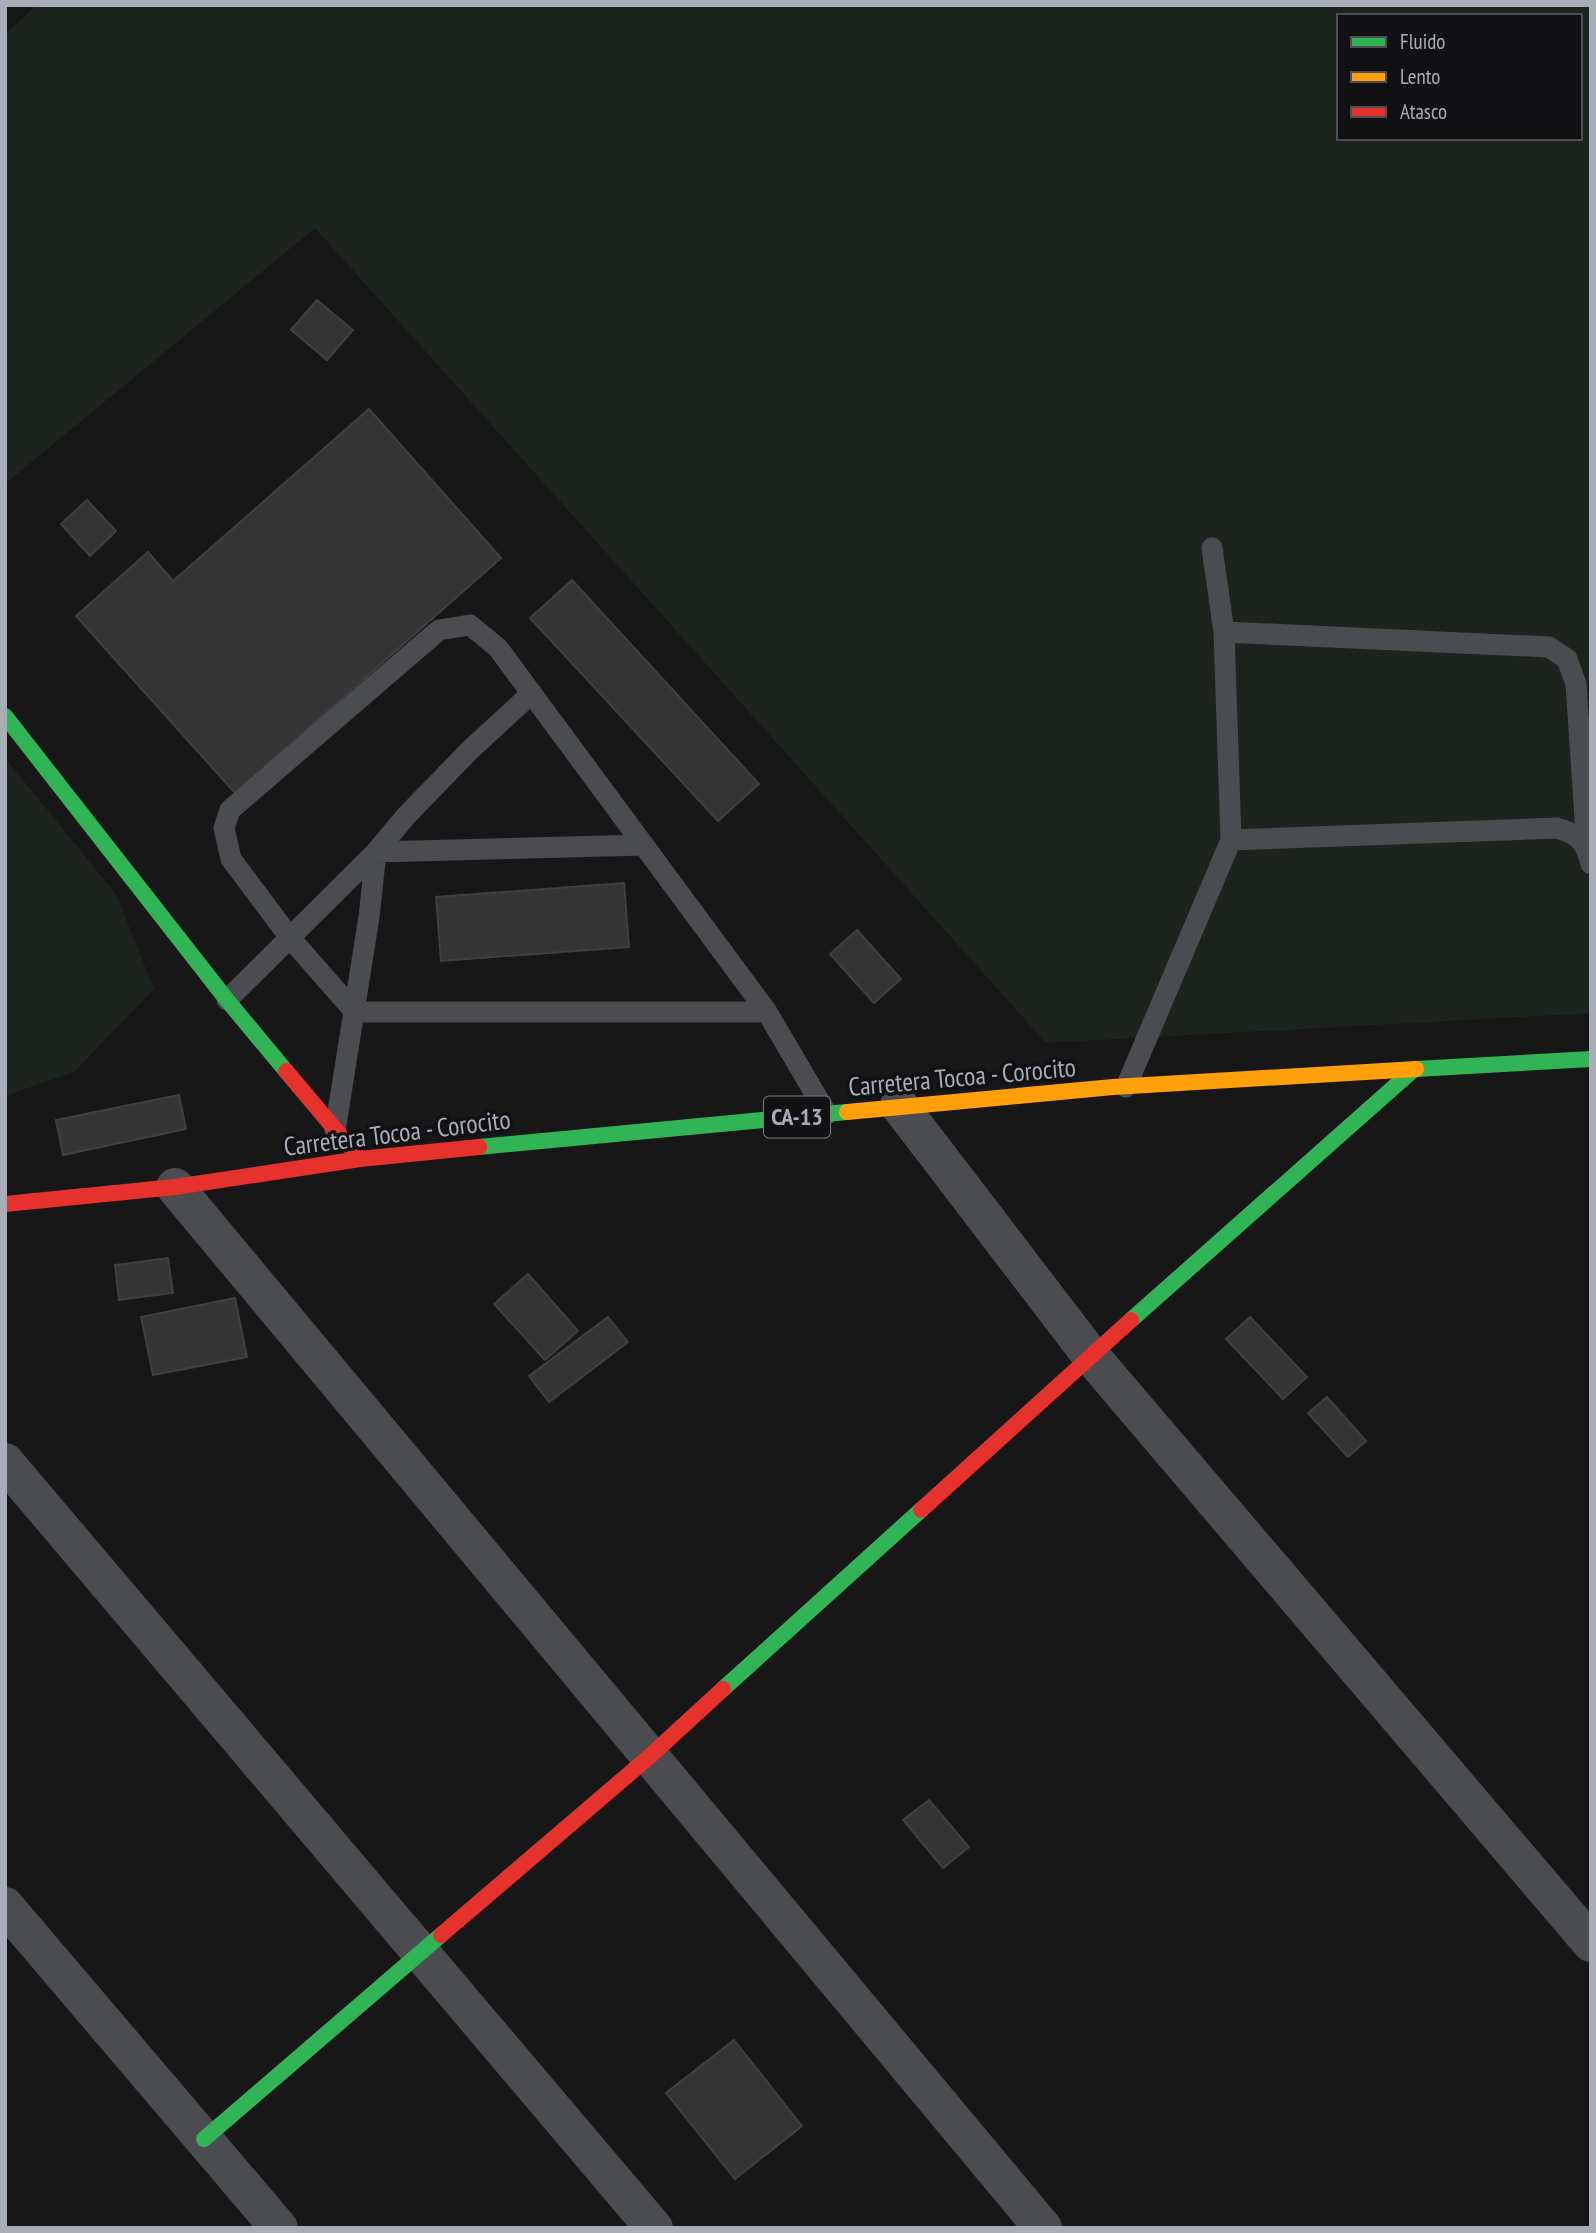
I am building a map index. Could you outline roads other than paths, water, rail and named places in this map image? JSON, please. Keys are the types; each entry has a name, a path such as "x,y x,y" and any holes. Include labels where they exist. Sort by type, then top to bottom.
{"street":[{"path":"5,716 227,1000 360,1159"},
{"name":"Carretera Tocoa - Corocito","path":"5,1204 175,1187 360,1159 900,1105 1126,1087 1591,1059"},
{"path":"204,2139 650,1756 1091,1356 1412,1071"},
{"path":"900,1105 1091,1356 1591,1943"},
{"path":"175,1187 1043,2228"},
{"path":"5,1462 654,2228"},
{"path":"5,1906 279,2228"}],"lane":[{"path":"1126,1087 1230,840 1224,632 1212,548"},
{"path":"767,1013 355,1013 291,939 231,859 224,828 230,810 439,629 470,625 498,648 767,1013 827,1114"},
{"path":"1224,632 1549,647 1567,659 1576,684 1589,856"},
{"path":"227,1000 376,852 406,816 470,750 532,693"},
{"path":"1230,840 1557,828 1574,833 1589,856"},
{"path":"376,852 644,845"},
{"path":"335,1131 355,1013 376,852"}]}
